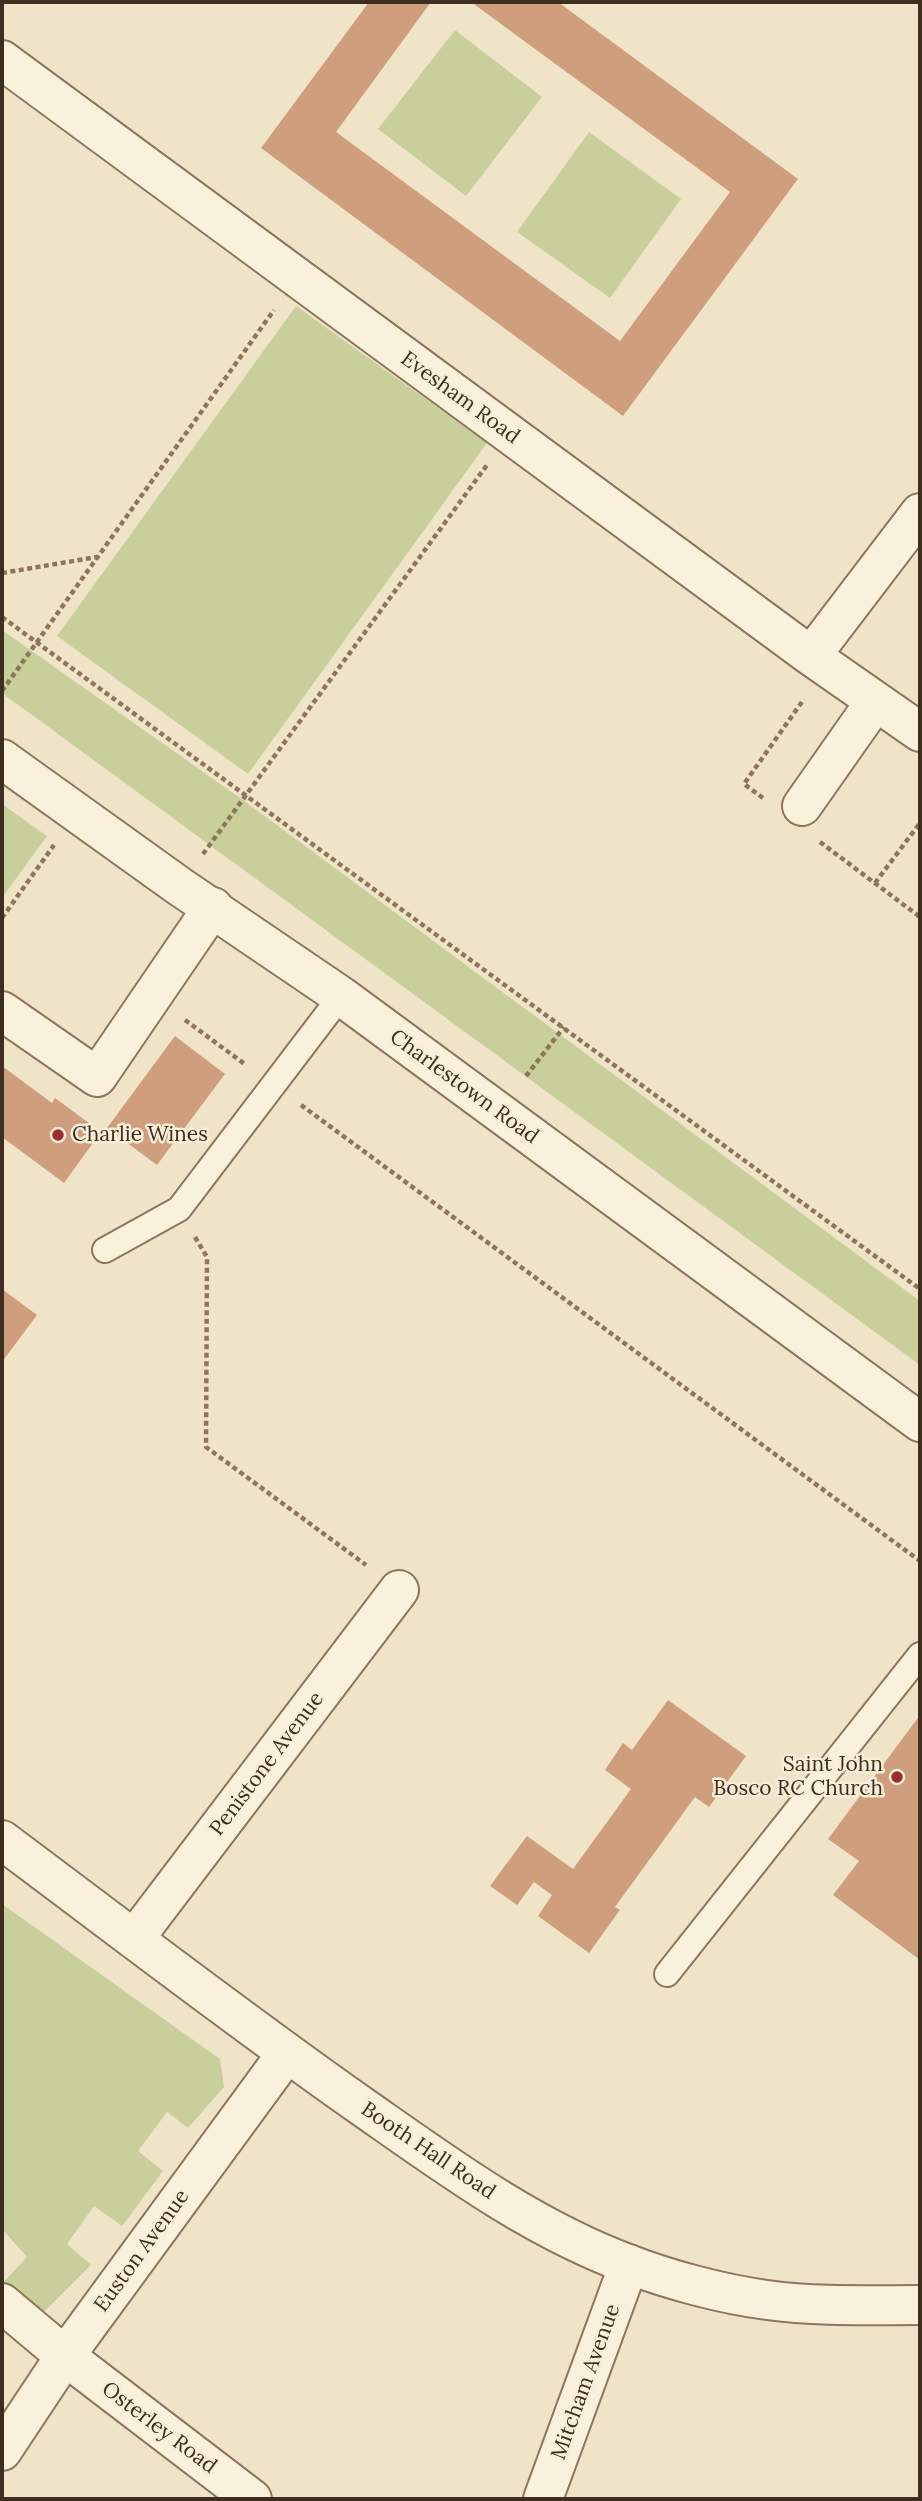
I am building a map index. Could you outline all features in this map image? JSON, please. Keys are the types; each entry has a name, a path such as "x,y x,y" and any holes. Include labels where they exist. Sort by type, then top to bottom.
{"street":[{"name":"Evesham Road","path":"2,60 509,435 920,733"},
{"path":"811,656 920,513"},
{"path":"802,806 876,702"},
{"name":"Charlestown Road","path":"2,759 179,886 341,996 920,1422"},
{"path":"2,1011 97,1077 212,907"},
{"name":"Penistone Avenue","path":"134,1939 400,1590"},
{"name":"Booth Hall Road","path":"2,1840 287,2053 475,2186 553,2232 629,2264 693,2283 766,2300 846,2305 920,2305"},
{"name":"Euston Avenue","path":"2,2451 65,2356 287,2053"},
{"name":"Mitcham Avenue","path":"543,2499 629,2264"},
{"name":"Osterley Road","path":"2,2303 65,2356 252,2499"}],"lane":[{"path":"105,1250 179,1209 341,996"},
{"path":"667,1974 920,1656"}],"path":[{"path":"2,691 297,278"},
{"path":"179,886 509,435"},
{"path":"2,573 98,557"},
{"path":"2,617 920,1289"},
{"path":"2,918 77,813"},
{"path":"875,883 920,823"},
{"path":"152,995 920,1561"},
{"path":"526,1076 564,1027"},
{"path":"179,1209 207,1258 206,1447 400,1590"}],"green space":[{"path":"455,30 542,97 466,196 378,129"},
{"path":"589,132 681,199 610,298 517,232"},
{"path":"296,306 487,443 248,774 57,636"},
{"path":"2,630 243,800 920,1301 920,1365 2,693"},
{"path":"2,804 47,836 2,898"},
{"path":"2,1904 220,2059 224,2087 188,2128 167,2112 138,2151 163,2171 122,2226 94,2206 67,2244 91,2265 43,2313 2,2286 27,2257 2,2229"}],"building":[{"path":"369,2 431,2 336,132 620,341 730,192 471,2 558,2 798,179 623,416 261,148"},
{"path":"175,1036 225,1074 157,1165 107,1128"},
{"path":"2,1066 52,1103 55,1098 93,1126 90,1130 98,1136 64,1183 2,1137"},
{"path":"2,1289 37,1315 2,1362"},
{"path":"668,1700 746,1756 709,1807 695,1797 615,1907 620,1910 589,1953 538,1916 552,1895 534,1882 517,1905 490,1886 527,1836 573,1869 631,1789 605,1770 623,1743 632,1750"},
{"name":"Saint John Bosco RC Church","path":"920,1715 920,1960 833,1895 859,1861 828,1839"}],"place":[{"name":"Charlie Wines","path":"58,1135"},
{"name":"Saint John Bosco RC Church","path":"897,1777"}]}
